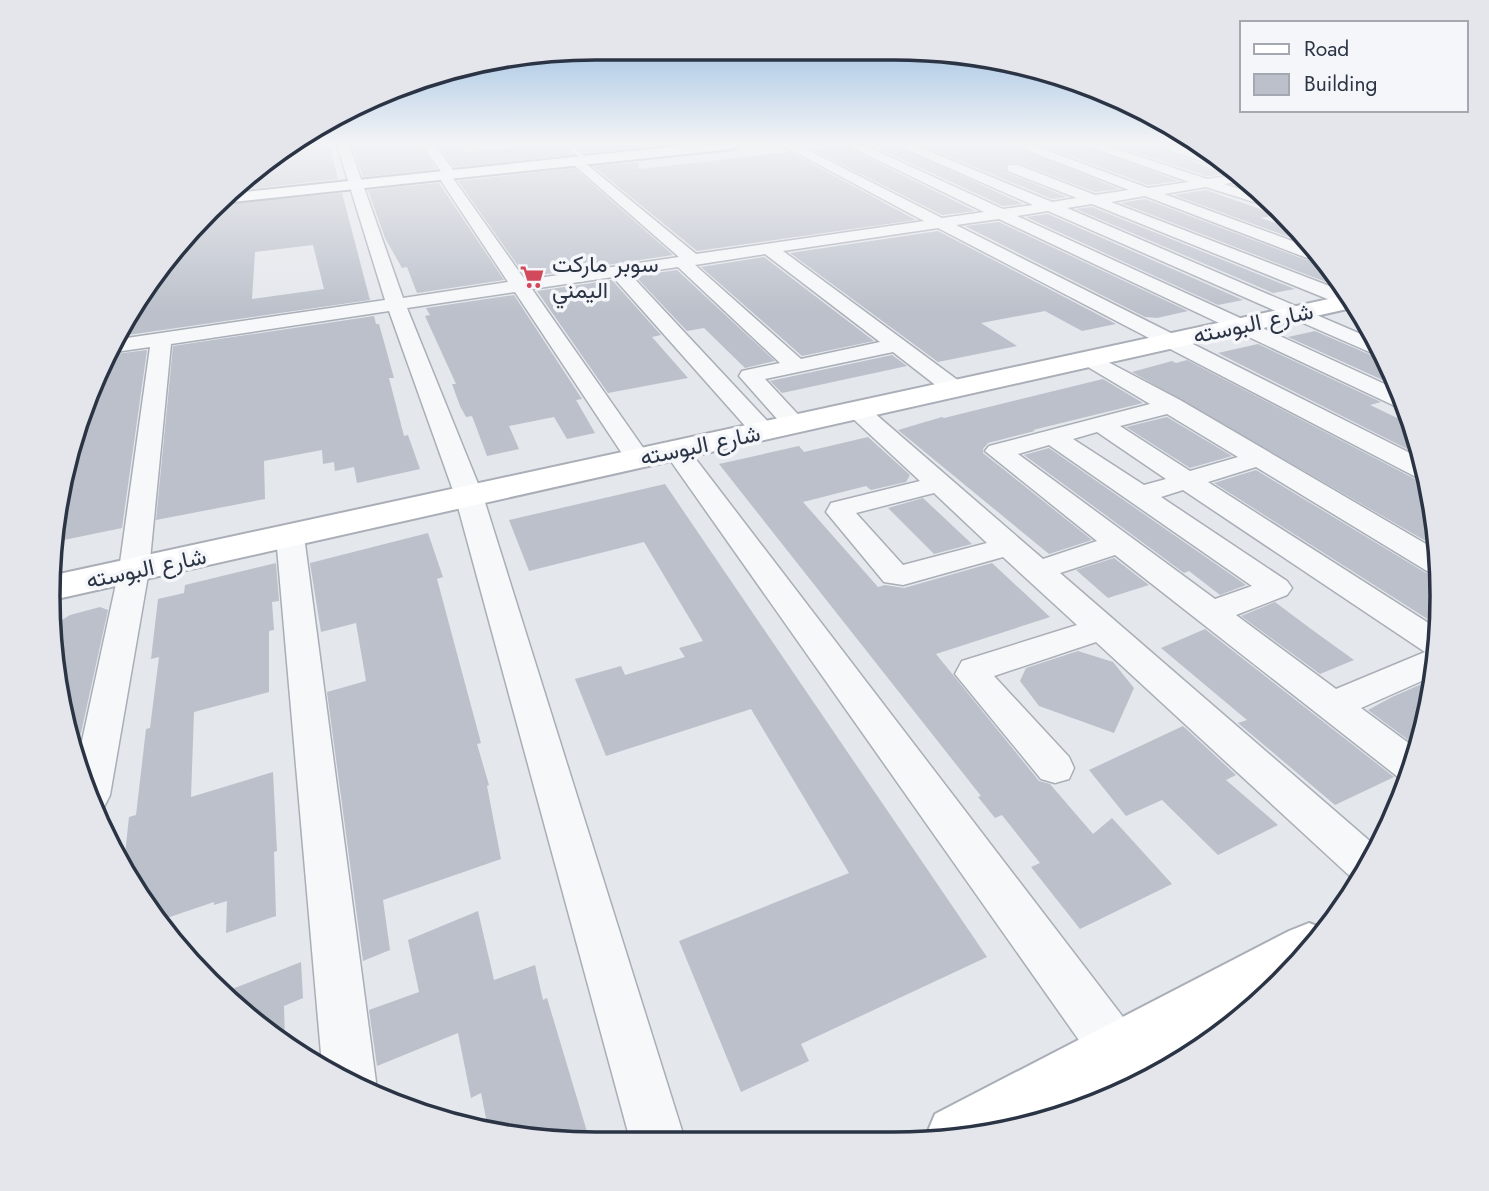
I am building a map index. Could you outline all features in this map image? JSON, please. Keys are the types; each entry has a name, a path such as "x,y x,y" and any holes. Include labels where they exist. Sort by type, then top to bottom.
{"main road":[{"name":"شارع البوسته","path":"60,586 1343,304"},
{"path":"987,1123 1283,964"}],"street":[{"path":"360,201 469,496 656,1132"},
{"path":"465,201 638,459"},
{"path":"624,201 796,366"},
{"path":"896,201 1413,465"},
{"path":"972,201 1391,396"},
{"path":"1036,201 1366,344"},
{"path":"121,345 1091,201"},
{"path":"1096,201 1338,297"},
{"path":"1170,201 1303,250"},
{"path":"1253,232 1282,226"},
{"path":"769,249 955,389"},
{"path":"617,271 763,431"},
{"path":"93,781 134,570 161,340"},
{"path":"795,424 750,376 897,345"},
{"path":"1091,359 1428,558"},
{"path":"1171,405 998,451 1404,759"},
{"path":"857,410 1360,859"},
{"path":"1099,423 1427,638"},
{"path":"1052,436 1276,588 1213,612"},
{"path":"676,450 1118,1052"},
{"path":"1140,495 1260,458"},
{"path":"938,484 841,509 840,512 895,575 1008,546"},
{"path":"290,536 349,1071"},
{"path":"1037,571 1121,543"},
{"path":"1055,768 972,674 974,670 1101,629"},
{"path":"1333,705 1425,666"}],"building":[{"path":"344,201 370,300 127,335 170,269 230,203","holes":["313,245 324,289 252,299 255,252"]},
{"path":"372,201 451,201 504,280 417,293 407,267 402,268 385,238"},
{"path":"472,201 611,201 673,255 526,277"},
{"path":"635,201 880,201 916,220 697,251"},
{"path":"913,201 954,201 975,211 942,215"},
{"path":"991,201 1016,201 1023,204 1003,206"},
{"path":"1149,201 1311,260 1328,282 1326,282 1121,203"},
{"path":"1189,201 1236,201 1268,212 1273,216 1260,218 1280,224 1293,238"},
{"path":"1092,207 1295,289 1273,293 1076,209"},
{"path":"1048,214 1243,300 1218,305 1026,217"},
{"path":"999,222 1188,311 1157,318 1145,317 965,226"},
{"path":"938,231 1116,324 1082,331 1045,311 981,323 1017,346 938,362 790,253"},
{"path":"764,257 874,341 802,356 701,267"},
{"path":"677,270 775,361 745,368 704,328 687,331 635,276"},
{"path":"612,280 661,335 652,337 688,378 608,393 537,291"},
{"path":"514,295 582,399 576,400 595,433 567,439 554,417 509,426 519,449 487,456 472,416 466,417 460,406 452,384 456,384 425,316 430,315 426,308"},
{"path":"374,316 376,324 379,324 394,378 389,378 404,436 408,435 420,469 357,483 354,467 335,471 334,462 323,464 322,450 264,461 265,499 156,520 173,346"},
{"path":"1315,331 1373,356 1385,381 1288,337"},
{"path":"1258,344 1381,402 1370,405 1400,419 1409,450 1218,353"},
{"path":"147,350 122,528 63,540 78,457 100,390 117,354"},
{"path":"892,355 907,366 782,393 770,381"},
{"path":"1187,360 1416,479 1426,541 1132,372 1172,361 1176,363"},
{"path":"1103,379 1143,403 1033,430 1035,431 988,443 983,449 983,453 1092,540 1049,554 898,430 942,417"},
{"path":"1167,417 1232,456 1190,468 1126,427"},
{"path":"868,437 910,475 906,482 871,490 866,486 803,502 878,587 885,585 904,588 992,563 1050,617 936,654 1039,781 1050,784 1093,834 1112,818 1172,884 1080,929 1031,867 1040,863 1002,815 995,818 978,797 981,796 719,464 799,446 804,452"},
{"path":"1049,448 1246,585 1220,595 1189,571 1184,573 1024,455"},
{"path":"1256,470 1429,573 1429,620 1214,483"},
{"path":"665,484 987,957 801,1044 809,1061 741,1092 679,941 849,873 751,709 606,756 575,679 621,666 625,675 685,657 679,648 703,641 644,542 529,571 509,520"},
{"path":"923,498 972,544 934,554 888,508"},
{"path":"428,533 443,577 437,579 481,743 477,744 489,785 487,786 501,859 383,900 390,950 363,961 327,692 366,681 356,623 321,632 310,563"},
{"path":"1114,558 1149,585 1108,598 1076,570"},
{"path":"276,563 279,601 272,602 274,630 269,631 269,692 194,712 191,797 273,772 277,851 274,852 276,916 226,933 227,901 214,905 214,902 167,918 125,852 129,817 136,815 146,729 150,728 159,657 151,659 158,599 184,593 185,585"},
{"path":"1275,602 1354,660 1320,674 1241,616"},
{"path":"100,607 108,610 80,739 64,665 61,631 62,620 70,615"},
{"path":"1205,629 1394,777 1335,805 1238,723 1247,720 1161,648"},
{"path":"1078,651 1113,662 1134,688 1114,733 1039,706 1020,681 1026,668"},
{"path":"1422,684 1409,741 1368,710"},
{"path":"1183,726 1236,775 1226,780 1278,825 1218,855 1162,800 1126,816 1089,770"},
{"path":"478,911 494,980 535,965 543,1000 547,998 587,1131 526,1127 486,1120 481,1093 471,1098 458,1033 377,1066 369,1010 419,992 408,940"},
{"path":"301,962 303,998 284,1006 285,1032 232,989"}],"place":[{"name":"سوبر ماركت اليمني","path":"532,277"}]}
